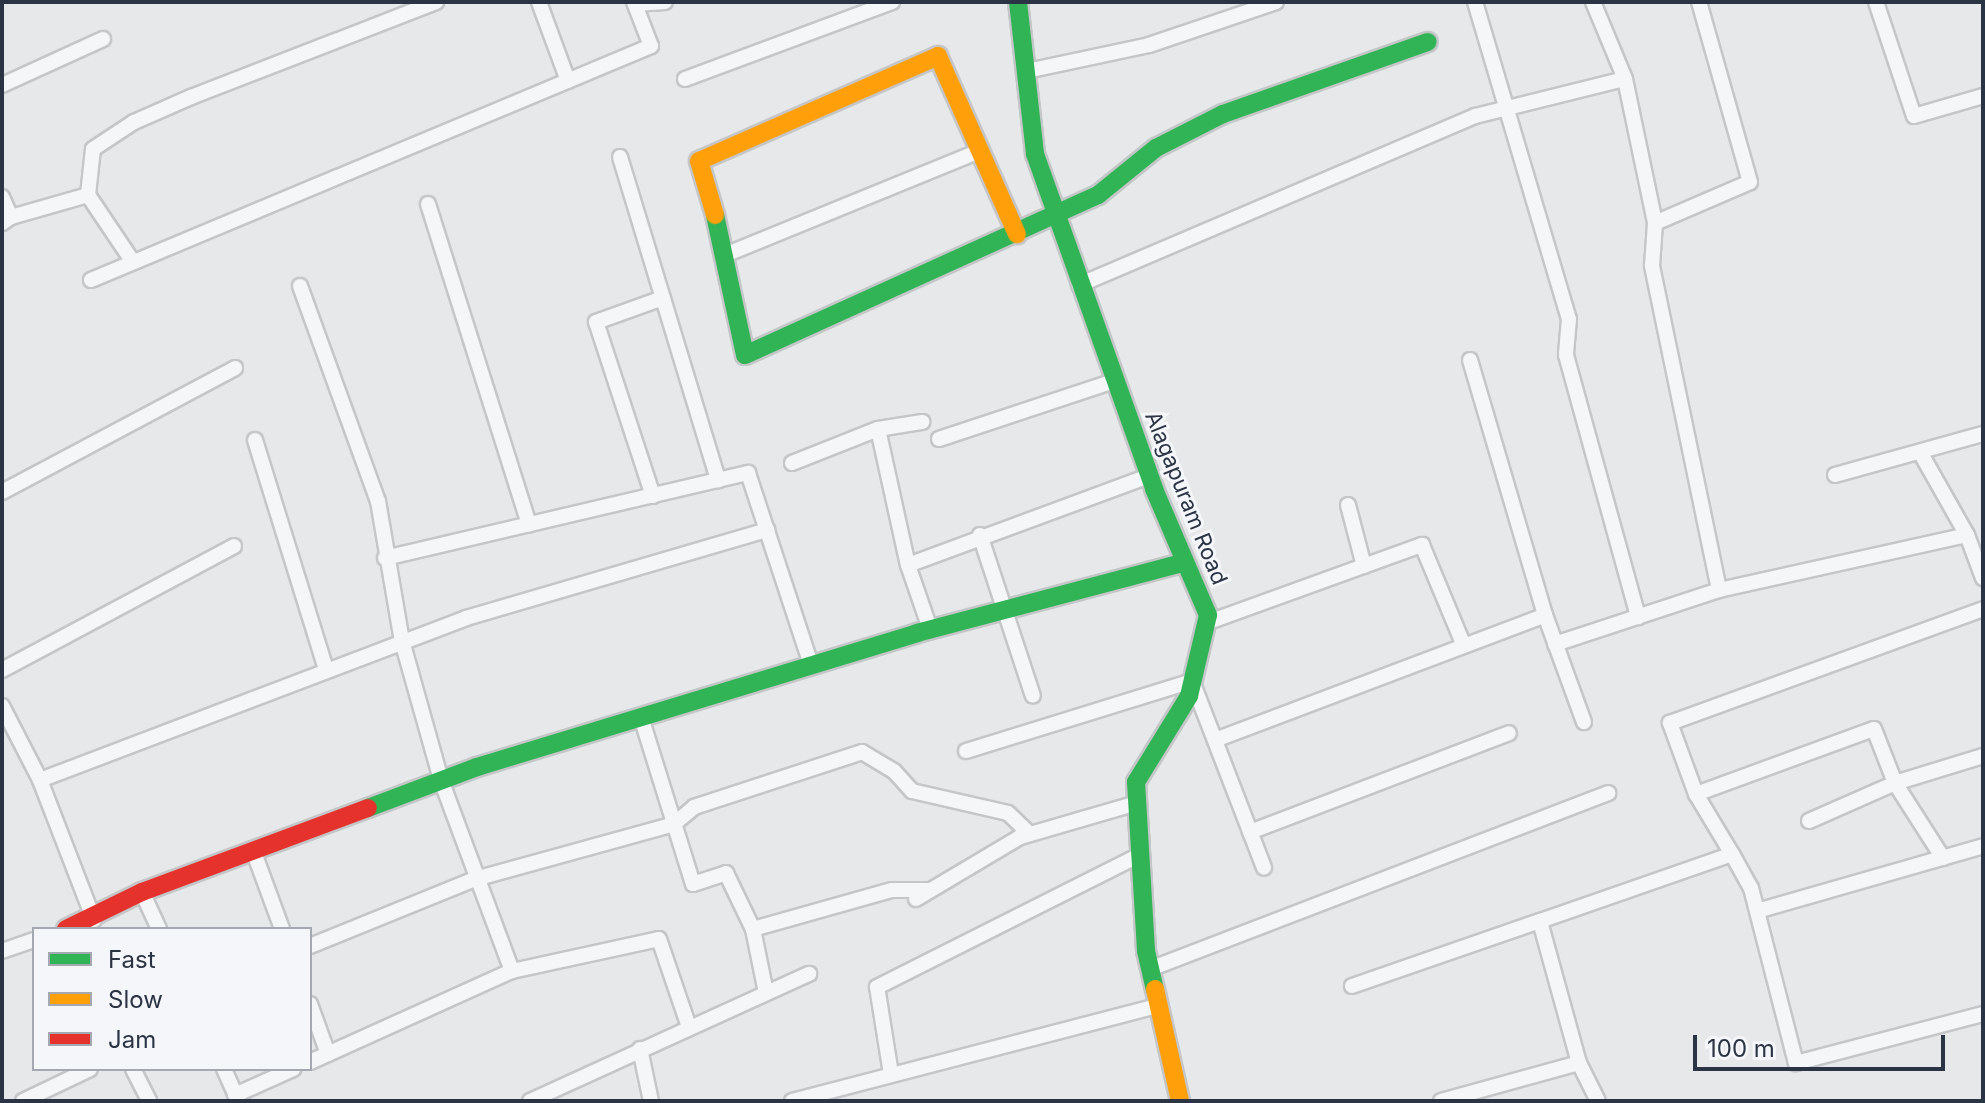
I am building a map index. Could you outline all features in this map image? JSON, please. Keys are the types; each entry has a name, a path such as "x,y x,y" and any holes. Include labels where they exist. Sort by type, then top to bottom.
{"street":[{"path":"133,262 88,195 93,149 134,122 436,2"},
{"path":"539,2 568,81"},
{"path":"91,280 651,46 635,3 665,2"},
{"path":"685,79 892,2"},
{"name":"Alagapuram Road","path":"1018,2 1035,154 1114,381 1206,623"},
{"path":"1027,71 1149,45 1252,6 1276,2"},
{"path":"1475,2 1569,319 1566,355 1638,617"},
{"path":"1593,2 1625,79 1655,223 1652,266 1719,590"},
{"path":"1655,223 1750,182 1699,2"},
{"path":"1876,2 1914,116 1983,96"},
{"path":"2,85 103,39"},
{"path":"1017,234 938,56 699,161 727,254 745,355 1017,234 1098,195 1156,148 1223,114 1428,42"},
{"path":"1079,285 1475,116 1625,79"},
{"path":"727,254 980,151"},
{"path":"620,157 718,480"},
{"path":"2,197 7,220 88,195"},
{"path":"428,204 529,524"},
{"path":"300,286 378,501 385,558 402,641 441,780 475,879 512,971"},
{"path":"653,496 596,322 663,298"},
{"path":"1470,360 1545,615 1584,722"},
{"path":"2,492 235,368"},
{"path":"939,439 1114,381"},
{"path":"792,463 878,429 922,422"},
{"path":"878,429 908,565 930,629"},
{"path":"1835,475 1983,434"},
{"path":"255,440 326,670"},
{"path":"1920,452 1967,535 1983,578"},
{"path":"385,558 748,473 811,665"},
{"path":"908,565 980,535 1149,476"},
{"path":"1348,505 1364,566"},
{"path":"40,780 402,641 767,530"},
{"path":"980,535 1033,696"},
{"path":"1555,644 1719,590 1967,535"},
{"path":"1180,1101 1150,969 1138,856 1136,782 1192,681 1206,623 1422,545 1464,646"},
{"path":"2,670 234,546"},
{"path":"72,927 94,920 142,892 441,780 930,629 1185,562"},
{"path":"1983,609 1670,723 1696,794 1732,854 1757,911 1796,1063 1983,1014"},
{"path":"1215,740 1545,615"},
{"path":"1192,681 1264,868"},
{"path":"966,751 1192,681"},
{"path":"2,706 40,780 94,920"},
{"path":"641,717 693,884 726,873 753,929 766,993"},
{"path":"1696,794 1874,729 1895,783 1943,858"},
{"path":"1250,832 1509,733"},
{"path":"312,945 475,879 674,824 694,807 862,752 894,771 912,791 1008,813 1030,834"},
{"path":"1809,821 1895,783 1983,756"},
{"path":"1150,969 1608,793"},
{"path":"916,899 1030,834 1137,803"},
{"path":"1757,911 1983,846"},
{"path":"253,850 281,927"},
{"path":"1352,986 1732,854"},
{"path":"891,1074 877,987 1138,856"},
{"path":"753,929 892,890 930,890"},
{"path":"142,892 158,927"},
{"path":"1540,921 1579,1063 1598,1101"},
{"path":"312,1061 512,971 659,939 689,1027"},
{"path":"2,951 32,941"},
{"path":"530,1101 809,974"},
{"path":"792,1101 1158,1006"},
{"path":"312,1010 328,1054"},
{"path":"640,1049 651,1101"},
{"path":"1441,1101 1579,1063"},
{"path":"23,1101 86,1071"},
{"path":"134,1071 149,1101"},
{"path":"225,1071 237,1098 289,1071"}],"traffic: fast":[{"path":"1018,2 1035,154 1154,489 1208,615 1189,696 1136,782 1146,951 1155,989"},
{"path":"715,215 745,355 1098,195 1156,148 1223,114 1428,42"},
{"path":"368,808 477,767 917,633 1185,562"}],"traffic: slow":[{"path":"715,215 699,161 938,56 1017,234"},
{"path":"1155,989 1180,1101"}],"traffic: jam":[{"path":"70,927 142,892 368,808"}]}
